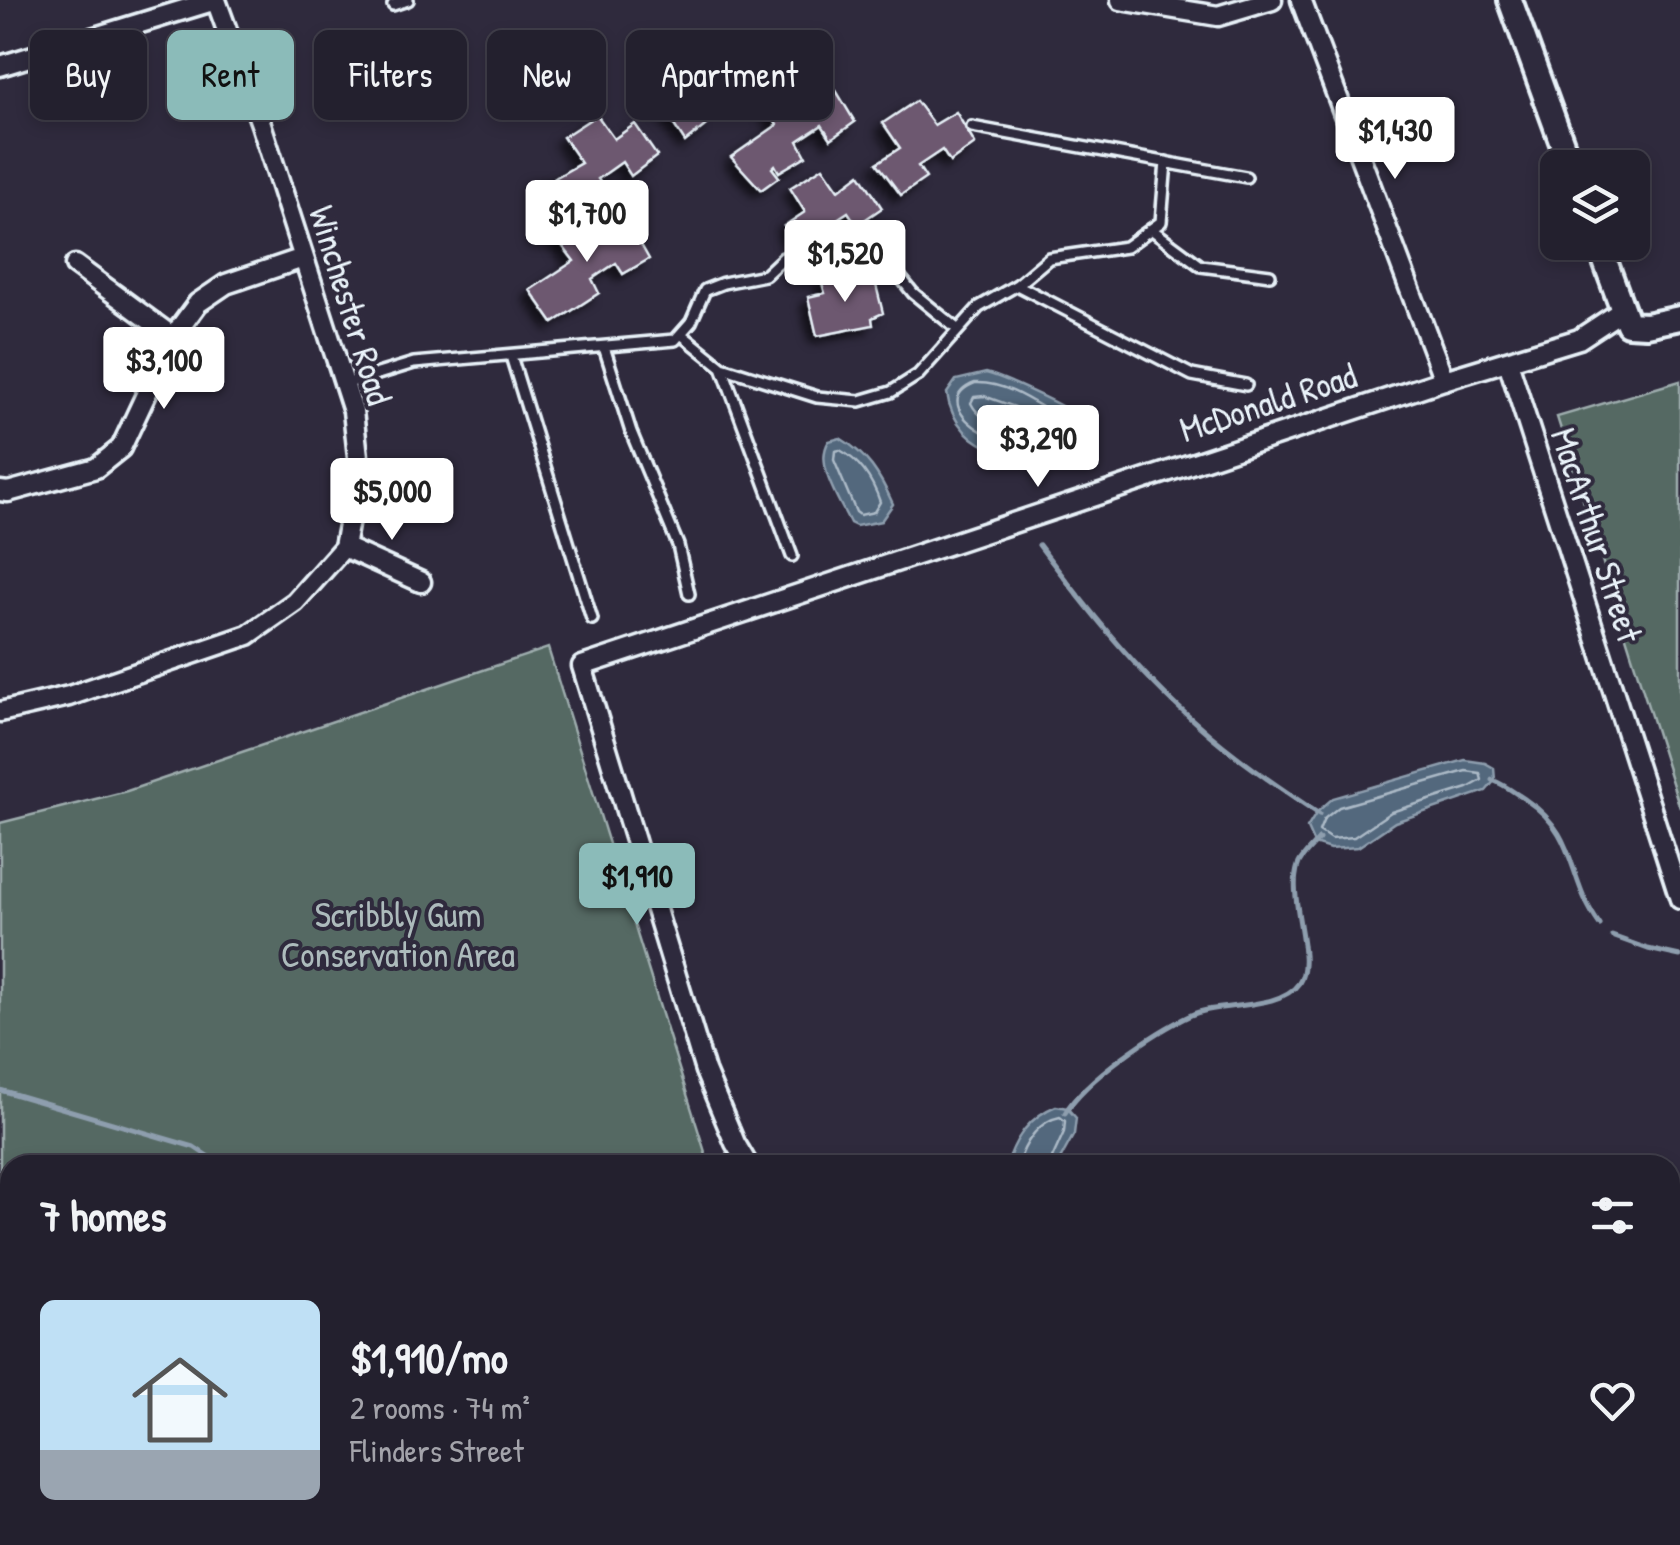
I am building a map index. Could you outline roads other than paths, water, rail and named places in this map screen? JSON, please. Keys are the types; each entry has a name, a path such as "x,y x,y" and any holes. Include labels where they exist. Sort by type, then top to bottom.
{"street":[{"path":"0,66 216,0"},
{"name":"Winchester Road","path":"216,0 261,124 358,438 359,466 344,547"},
{"path":"1121,0 1218,16 1272,0"},
{"path":"1301,0 1444,380"},
{"path":"1510,0 1564,150"},
{"path":"0,491 96,468 122,448 173,337 198,303 226,284 303,258"},
{"path":"1604,260 1625,317"},
{"path":"74,265 173,337"},
{"name":"McDonald Road","path":"742,1155 705,1071 582,666 1444,380 1579,339 1625,317 1680,304"},
{"name":"McDonald Road","path":"1625,317 1646,326 1680,318"},
{"name":"MacArthur Street","path":"1508,362 1680,899"},
{"path":"0,712 69,696 248,635 295,602 344,547 421,582"}],"lane":[{"path":"393,5 408,0"},
{"path":"972,127 1246,177"},
{"path":"680,334 722,367 818,397 860,401 891,392 918,375 979,307 1017,286 1049,258 1126,247 1161,222 1166,162"},
{"path":"1151,229 1201,266 1270,276"},
{"path":"873,244 914,293 957,329"},
{"path":"344,384 414,363 675,340 691,322 705,290 723,282 765,275 783,258"},
{"path":"1017,286 1192,375 1246,385"},
{"path":"604,347 632,432 678,544 688,594"},
{"path":"511,356 592,619"},
{"path":"722,367 792,556"}],"water":[{"path":"986,373 1040,395 1081,418 1087,430 1082,448 1062,454 1020,457 980,443 953,414 947,393 956,380"},
{"path":"840,438 865,458 888,493 893,504 881,521 856,526 850,523 835,493 824,460 829,441"},
{"path":"1465,760 1494,768 1495,780 1486,791 1395,822 1358,847 1330,849 1314,844 1307,828 1333,798"},
{"path":"1056,1106 1067,1108 1076,1118 1074,1134 1062,1155 1011,1155 1025,1129"}],"waterway":[{"path":"1039,545 1113,638 1174,703 1210,736 1319,814"},
{"path":"1492,780 1526,800 1555,828 1600,925"},
{"path":"1065,1113 1104,1072 1176,1023 1203,1011 1278,998 1299,983 1304,958 1296,876 1299,863 1319,839"},
{"path":"1612,936 1680,956"},
{"path":"0,1090 194,1147 206,1155"}],"park label":[{"name":"Scribbly Gum Conservation Area","path":"398,934"}]}
